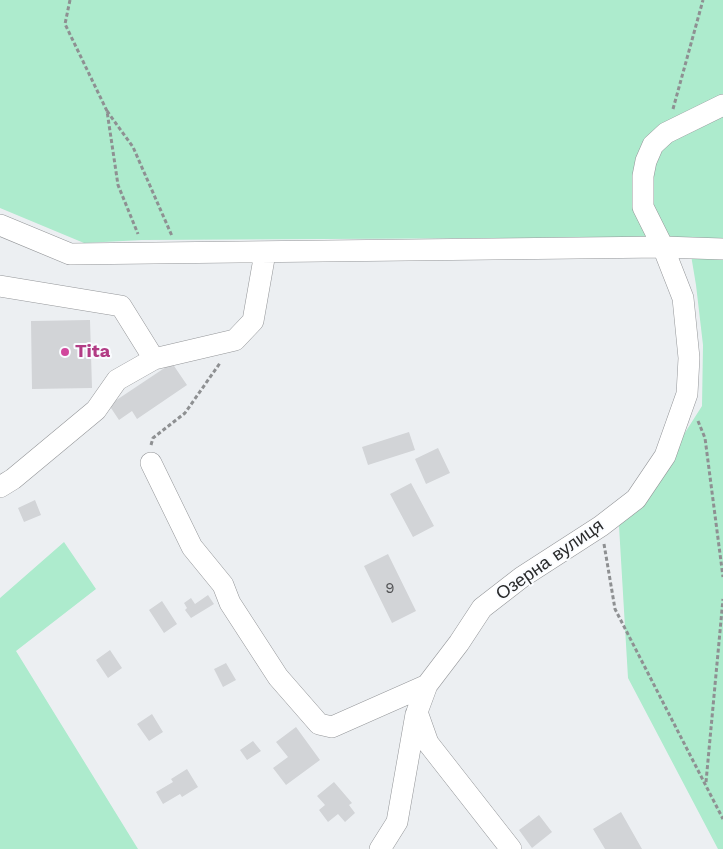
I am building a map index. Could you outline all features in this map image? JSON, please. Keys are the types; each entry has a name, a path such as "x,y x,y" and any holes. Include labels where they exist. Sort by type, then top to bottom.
{"street":[{"path":"666,133 723,105"},
{"name":"Озерна вулиця","path":"380,849 397,822 417,712 427,685 482,608 522,577 601,526 636,499 665,456 687,394 689,358 683,298 664,247 643,207 643,176 646,162 653,145 666,133"},
{"path":"0,225 70,254 664,247 723,249"},
{"path":"0,487 13,479 96,410 117,380 154,359 235,340 253,321 265,253"},
{"path":"0,286 121,306 154,359"},
{"path":"151,463 192,547 223,586 230,603 278,677 319,724 332,727 427,685"},
{"path":"417,712 428,743 511,849"}],"path":[{"path":"70,0 65,24 107,111 133,147 178,254"},
{"path":"666,133 703,0"},
{"path":"107,111 118,185 135,229 142,240 145,254"},
{"path":"151,463 150,448 153,438 185,413 235,340"},
{"path":"698,421 705,438 723,577"},
{"path":"601,526 615,609 723,819"},
{"path":"705,784 723,598"}],"green space":[{"path":"0,0 723,0 723,849 718,849 628,678 619,526 679,442 702,406 703,345 688,237 142,240 84,243 0,208"},
{"path":"64,542 96,589 16,651 138,849 0,849 0,598"}],"building":[{"path":"90,320 92,388 32,389 31,321"},
{"path":"172,363 187,385 137,419 132,411 119,420 109,405"},
{"path":"409,432 415,450 368,465 362,447"},
{"path":"438,448 450,473 426,484 415,459"},
{"path":"411,483 434,526 413,537 390,494"},
{"path":"35,500 41,515 24,522 18,508"},
{"path":"388,554 416,611 392,623 364,566"},
{"path":"208,595 214,604 191,618 185,610 187,608 184,603 191,598 195,604"},
{"path":"162,601 177,624 164,633 149,610"},
{"path":"110,650 122,668 108,678 96,660"},
{"path":"226,663 236,680 223,687 214,669"},
{"path":"152,714 163,732 149,741 137,724"},
{"path":"296,727 320,760 286,785 273,768 288,757 276,742"},
{"path":"253,741 261,751 247,760 240,750"},
{"path":"187,769 198,787 182,797 180,794 163,804 156,792 173,782 171,779"},
{"path":"334,782 352,803 349,805 355,813 345,822 338,814 328,822 319,810 325,805 317,796"},
{"path":"621,812 642,849 605,849 593,829"},
{"path":"539,815 552,832 532,848 519,830"}],"place":[{"name":"Tita","path":"65,352"}]}
